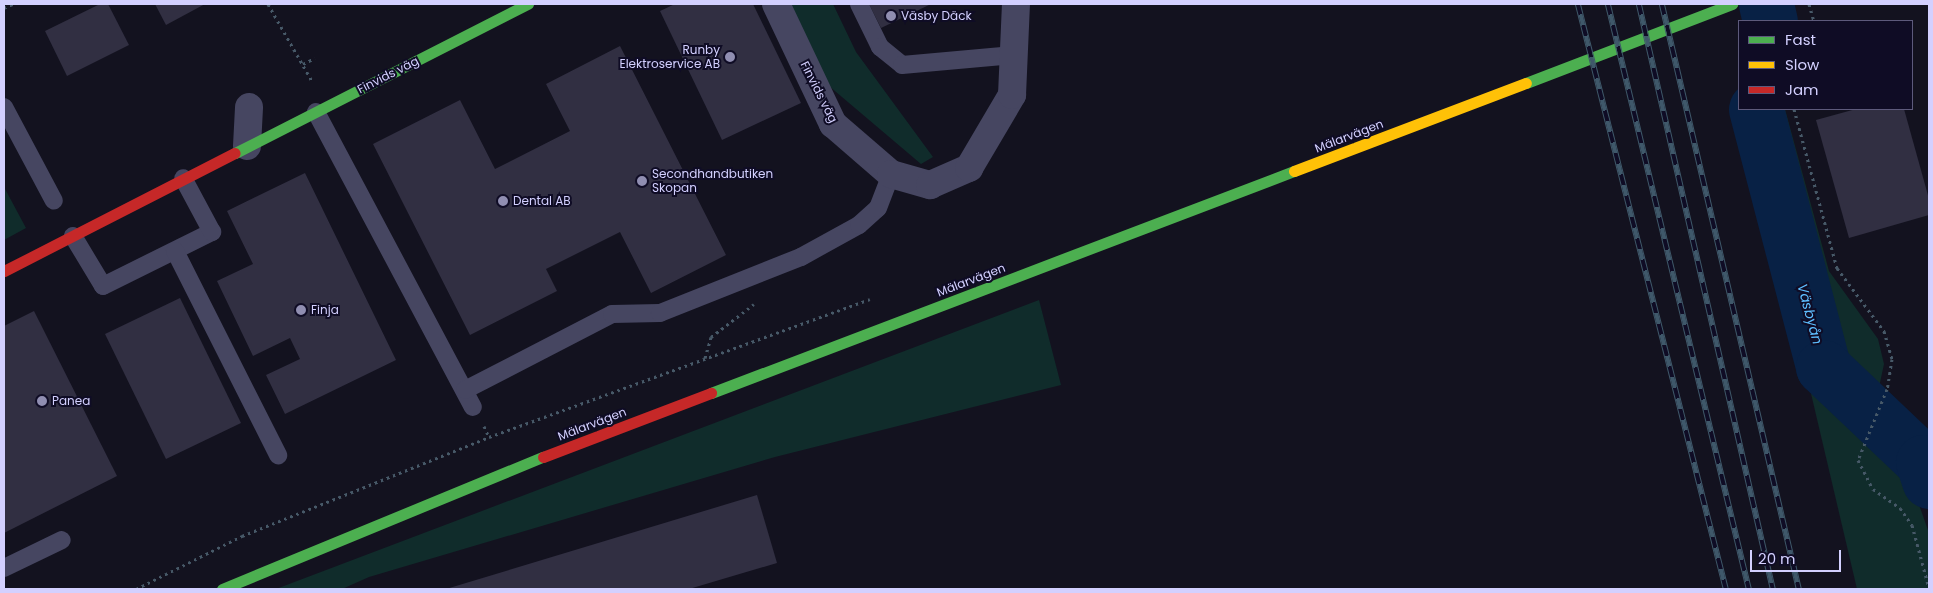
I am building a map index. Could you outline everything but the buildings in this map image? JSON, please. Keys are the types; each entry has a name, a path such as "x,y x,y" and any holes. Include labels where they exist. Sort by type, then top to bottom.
{"main road":[{"name":"Finvids väg","path":"4,271 183,178 528,4"},
{"name":"Mälarvägen","path":"222,589 457,490 1732,4"}],"street":[{"name":"Finvids väg","path":"776,4 833,124 899,177"},
{"path":"899,177 930,185 969,168 1012,95 1016,4"},
{"path":"247,146 249,107"}],"lane":[{"path":"858,4 880,47 902,65 1014,55"},
{"path":"4,108 54,201"},
{"path":"321,109 473,407"},
{"path":"465,390 612,314 660,313 801,256 859,225 878,208 899,177"},
{"path":"73,236 103,286 212,232 183,178"},
{"path":"174,251 278,455"},
{"path":"4,568 62,540"}],"path":[{"path":"4,8 13,4"},
{"path":"268,4 303,64 321,109"},
{"path":"1809,4 1814,20"},
{"path":"303,64 315,58"},
{"path":"1794,110 1837,268 1884,331 1892,359 1888,389 1861,448 1858,460 1864,478 1900,508 1912,525 1929,588"},
{"path":"136,589 242,536 480,440 879,295"}],"green space":[{"path":"788,4 833,4 856,52 933,157 921,164 829,86"},
{"path":"1771,110 1785,110 1829,271 1878,339 1884,364 1878,392 1832,360"},
{"path":"4,187 26,228 4,240"},
{"path":"1039,300 1061,385 775,457 369,577 342,589 276,589"},
{"path":"1809,385 1887,460 1917,499 1929,533 1929,589 1857,589"}],"waterway":[{"name":"Väsbyån","path":"1766,4 1770,20"},
{"name":"Väsbyån","path":"1756,110 1823,367 1923,462 1929,481"}],"railway":[{"path":"1578,4 1726,589"},
{"path":"1608,4 1749,589"},
{"path":"1639,4 1773,589"},
{"path":"1662,4 1799,589"}],"traffic: fast":[{"path":"235,153 528,4"},
{"path":"1526,83 1732,4"},
{"path":"711,393 1294,171"},
{"path":"222,589 543,457"}],"traffic: slow":[{"path":"1294,171 1526,83"}],"traffic: jam":[{"path":"4,271 235,153"},
{"path":"543,457 711,393"}],"place":[{"name":"Väsby Däck","path":"891,16"},
{"name":"Runby Elektroservice AB","path":"730,57"},
{"name":"Secondhandbutiken Skopan","path":"642,181"},
{"name":"Dental AB","path":"503,201"},
{"name":"Finja","path":"301,310"},
{"name":"Panea","path":"42,401"}]}
